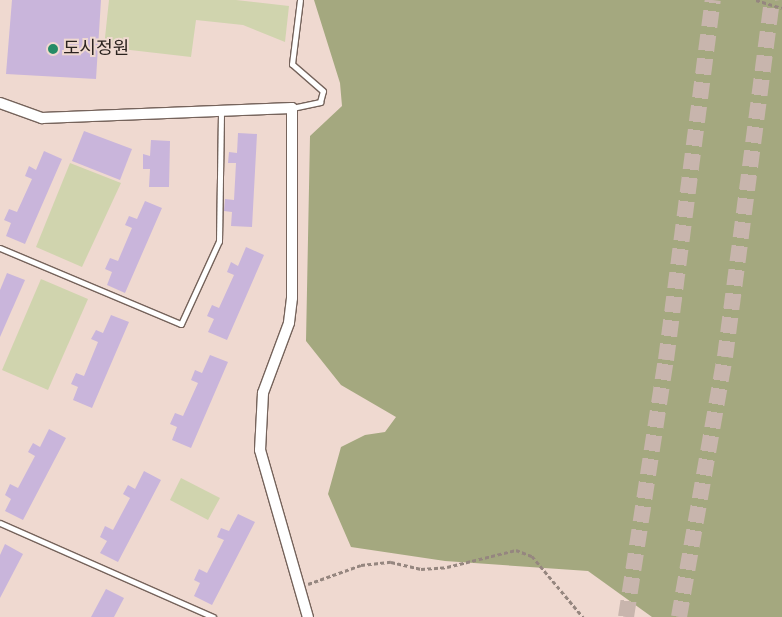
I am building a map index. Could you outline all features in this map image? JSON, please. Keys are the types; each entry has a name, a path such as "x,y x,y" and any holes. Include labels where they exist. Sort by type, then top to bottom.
{"street":[{"path":"0,103 42,118 292,108 292,298 289,323 263,393 260,450 308,617"}],"lane":[{"path":"292,108 320,102 322,91 292,64 300,0"},
{"path":"0,248 181,324 219,241 221,111"},
{"path":"0,523 213,617"}],"path":[{"path":"756,0 782,8"},
{"path":"299,587 361,565 391,562 421,569 447,567 516,550 532,556 583,617"}],"green space":[{"path":"109,0 236,0 289,6 285,42 243,25 196,20 191,57 104,47"},
{"path":"314,0 782,0 782,617 652,617 588,571 445,561 351,547 328,494 341,447 365,435 385,432 396,417 341,385 306,341 310,136 342,106 340,83"},
{"path":"70,163 121,183 82,267 36,247"},
{"path":"41,279 88,299 48,390 2,370"},
{"path":"181,478 220,498 208,520 170,500"}],"building":[{"name":"도시정원","path":"12,0 101,0 96,79 6,74"},
{"path":"84,131 132,149 120,180 72,161"},
{"path":"238,133 257,134 252,227 231,226 232,212 224,211 225,199 234,200 236,163 228,163 229,152 237,153"},
{"path":"151,140 170,141 169,187 149,187 150,169 143,169 143,154 150,156"},
{"path":"44,151 62,159 25,244 6,236 11,223 4,220 9,209 17,212 32,179 25,176 29,166 36,170"},
{"path":"145,201 162,208 125,293 107,285 112,272 105,269 110,258 118,261 132,228 125,225 129,216 137,219"},
{"path":"246,247 264,255 227,340 208,332 214,319 207,316 212,305 219,308 234,275 227,272 231,262 238,266"},
{"path":"7,273 25,280 0,337 0,290"},
{"path":"111,315 129,322 92,408 73,400 78,387 71,384 76,373 84,376 98,342 91,339 96,330 103,333"},
{"path":"210,355 228,362 191,448 172,440 177,427 170,424 175,413 183,416 198,383 191,380 195,370 202,373"},
{"path":"49,429 66,438 23,520 5,511 11,499 5,495 10,484 18,488 35,456 28,452 33,443 40,447"},
{"path":"144,471 161,480 118,562 100,553 107,541 100,537 105,526 113,530 130,498 123,494 128,485 135,489"},
{"path":"238,514 255,522 212,605 194,596 200,583 194,580 199,569 207,573 224,540 217,537 221,528 229,531"},
{"path":"5,544 23,554 0,598 0,555"},
{"path":"106,589 124,598 114,617 91,617"}],"tunnel":[{"path":"626,617 666,360 713,0"},
{"path":"679,617 725,357 772,0"}],"place":[{"name":"도시정원","path":"53,49"}]}
